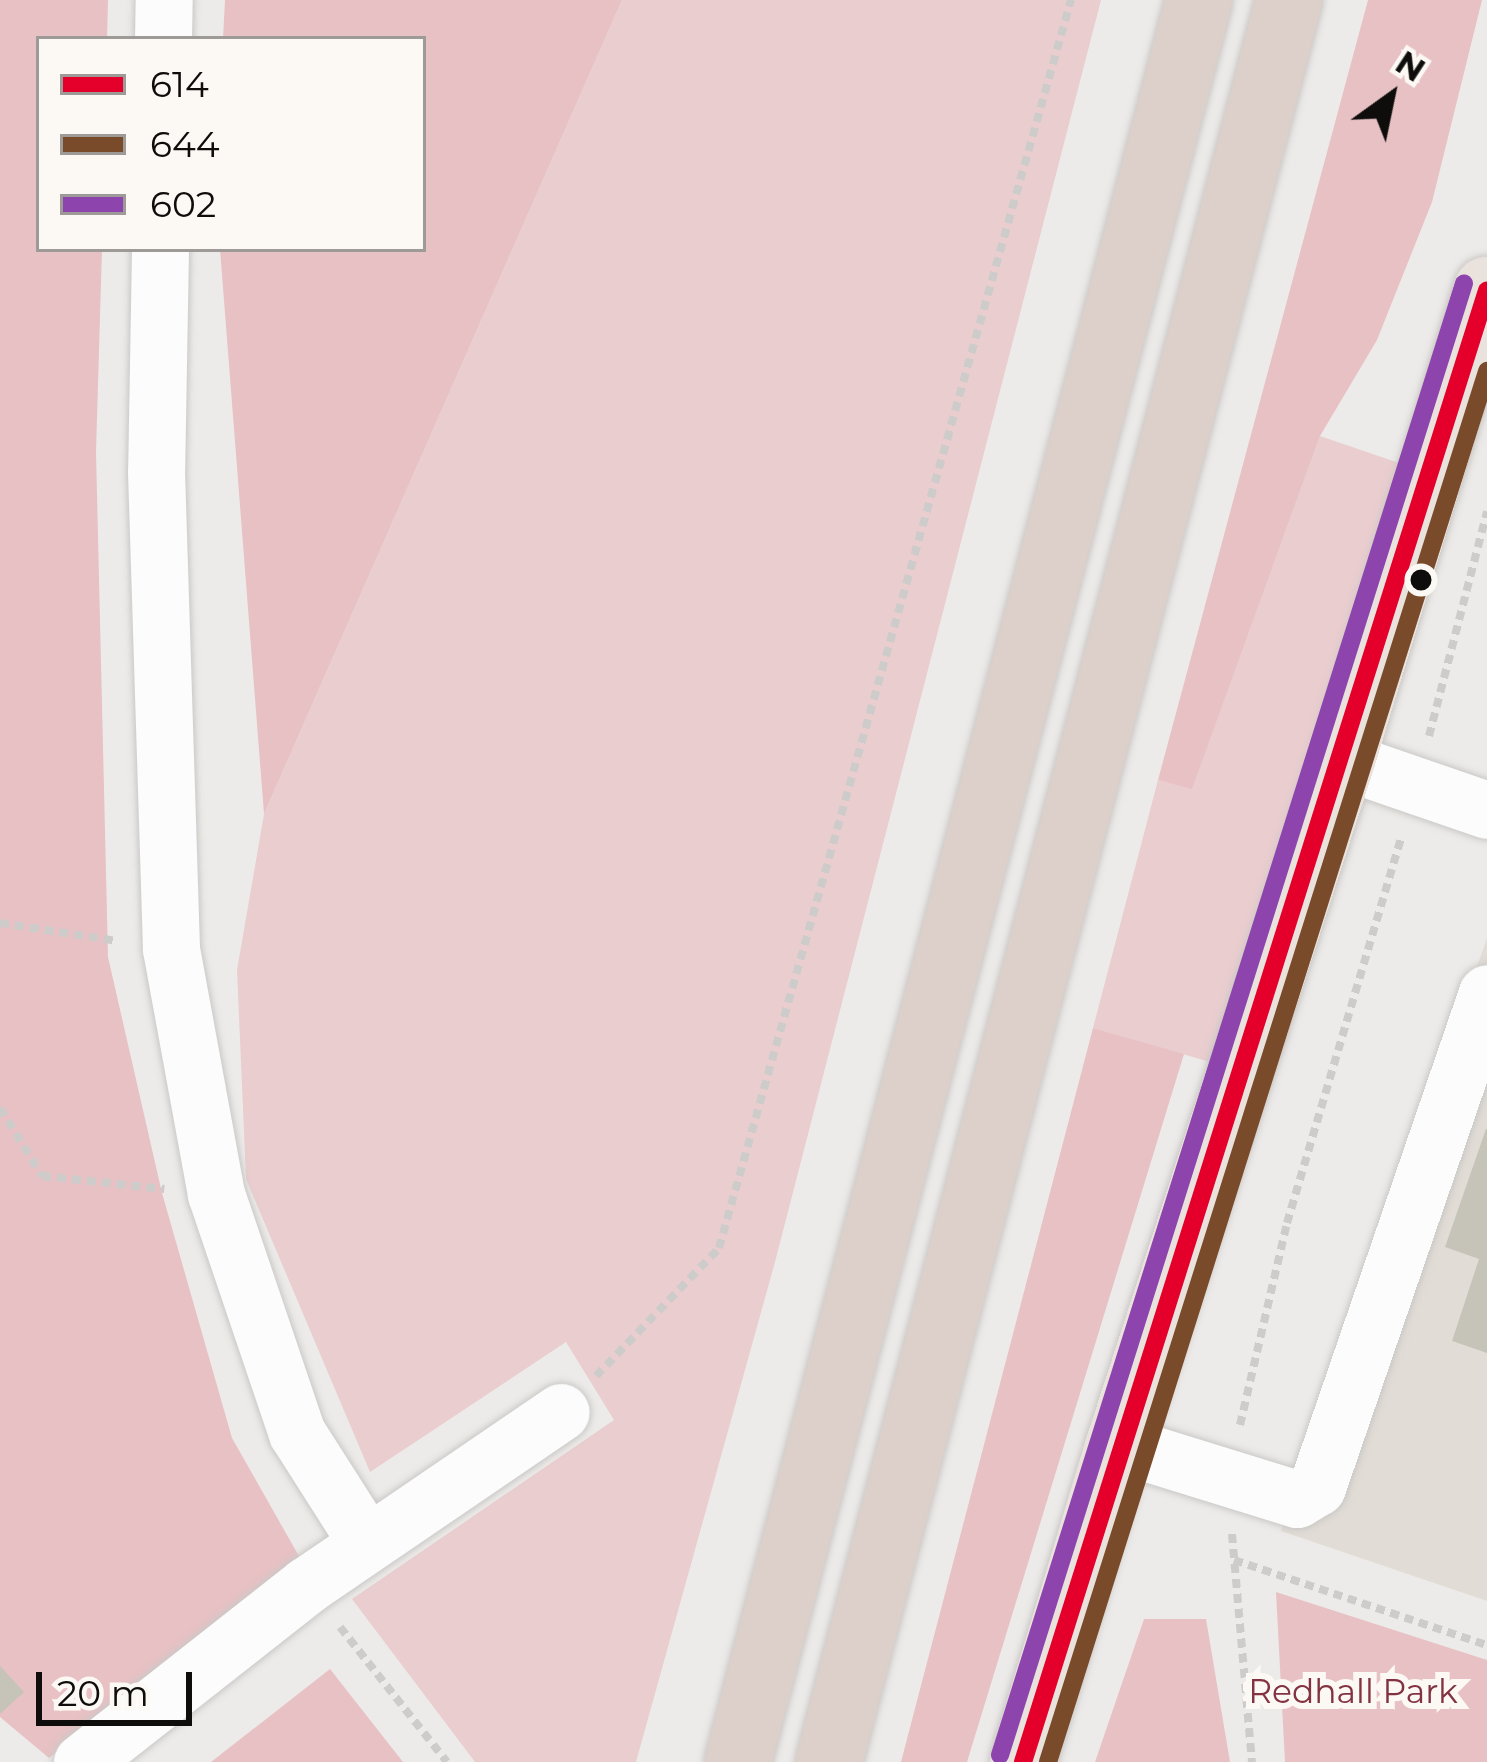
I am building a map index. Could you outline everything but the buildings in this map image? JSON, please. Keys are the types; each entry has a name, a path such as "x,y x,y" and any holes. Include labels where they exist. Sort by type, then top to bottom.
{"highway":[{"path":"738,1762 1198,0"},
{"path":"829,1762 1289,0"}],"main road":[{"path":"1023,1762 1119,1444 1342,760 1487,290"}],"street":[{"path":"164,0 164,36"},
{"path":"160,252 156,471 171,949 216,1195 297,1433 367,1543"},
{"path":"1342,760 1487,810"},
{"path":"1119,1444 1297,1499 1317,1487 1487,993"},
{"path":"82,1762 307,1586 561,1412"}],"path":[{"path":"561,1412 719,1249 1071,0"},
{"path":"1252,1762 1227,1480 1287,1223 1417,784 1487,512"},
{"path":"0,923 171,949"},
{"path":"0,1108 42,1176 216,1195"},
{"path":"1234,1560 1487,1646"},
{"path":"307,1586 447,1762"}],"shaded area":[{"path":"622,0 1101,0 775,1262 636,1762 475,1762 352,1599 614,1420 566,1342 370,1472 246,1179 237,970 264,814"},
{"path":"1320,436 1399,463 1210,1062 1093,1028 1158,780 1192,788"},
{"path":"1487,938 1487,1601 1281,1531"}],"green space":[{"path":"0,0 108,0 107,36 36,36 36,252 102,252 96,452 108,957 162,1193 232,1438 300,1558 49,1758 0,1717"},
{"path":"225,0 622,0 264,814 220,252 426,252 426,36 223,36"},
{"path":"1368,0 1482,0 1432,202 1377,340 1320,436 1192,789 1158,780"},
{"path":"1093,1028 1184,1054 967,1762 901,1762"},
{"name":"Redhall Park","path":"1276,1592 1487,1660 1487,1762 1285,1762"},
{"path":"1144,1619 1206,1619 1230,1762 1095,1762"},
{"path":"330,1669 403,1762 211,1762"}],"transit line":[{"name":"602","path":"1000,1755 1464,283"},
{"name":"614","path":"1023,1762 1487,290"},
{"name":"644","path":"1048,1762 1487,371"}]}
